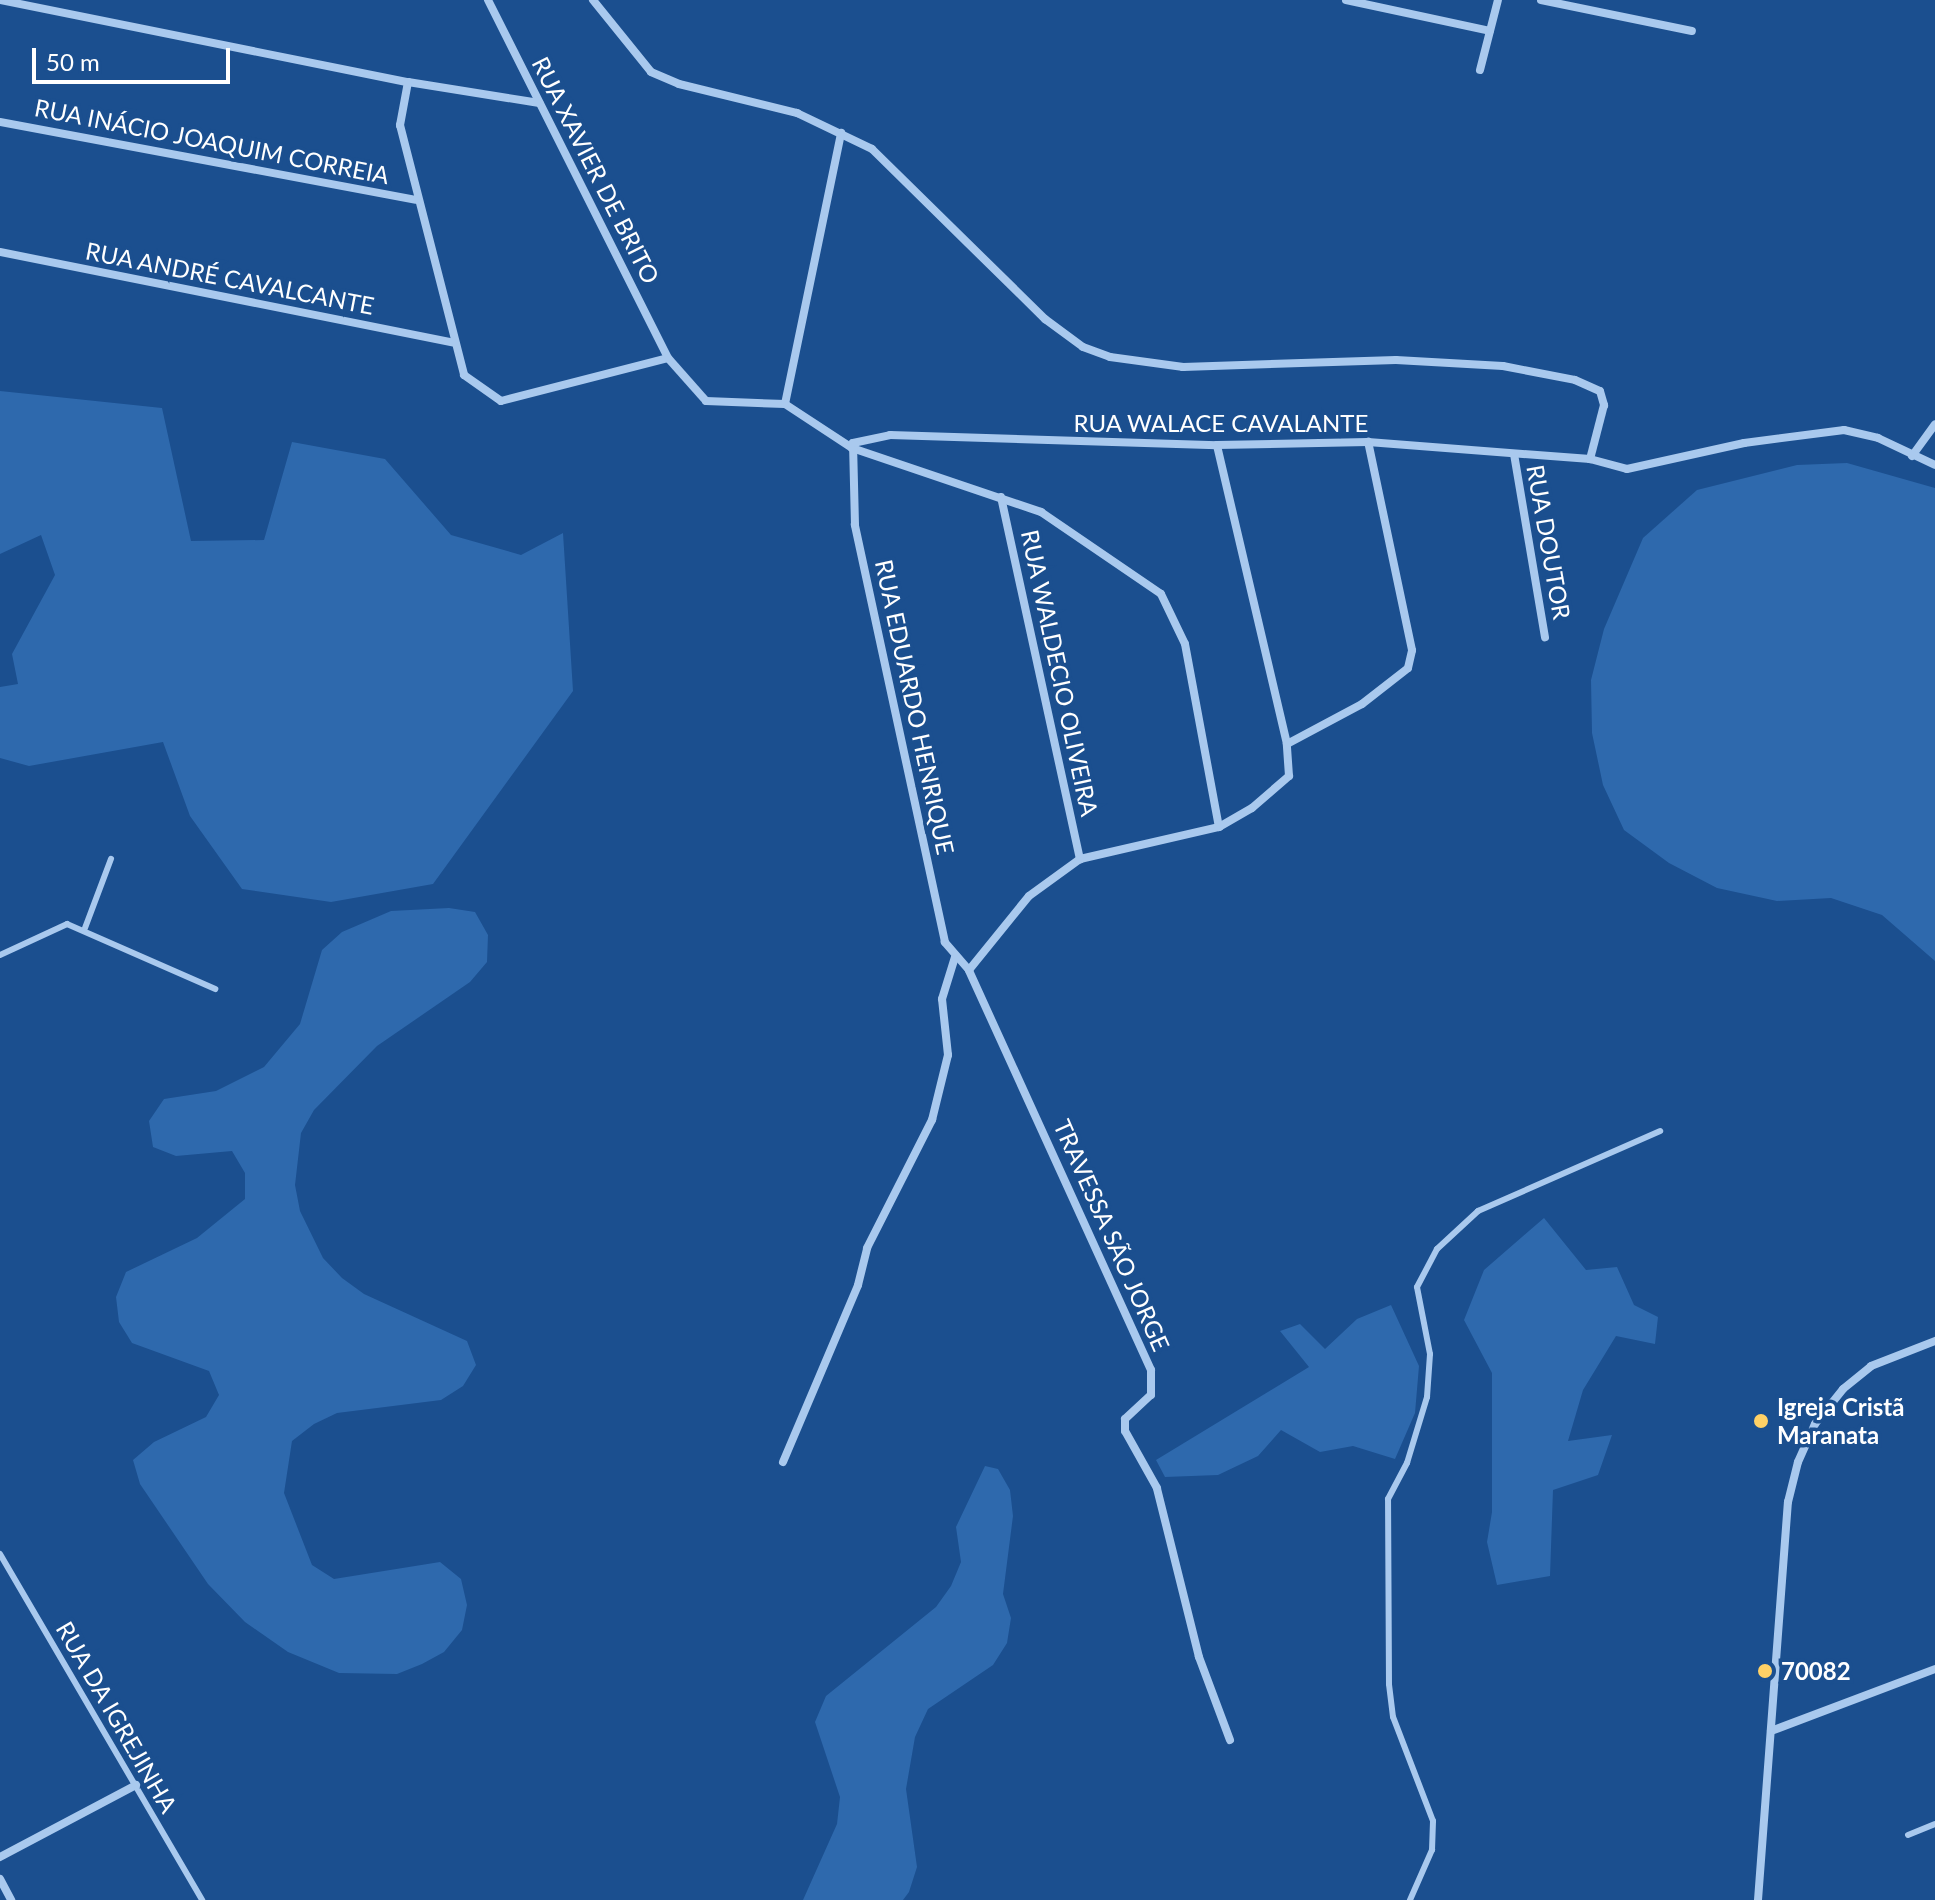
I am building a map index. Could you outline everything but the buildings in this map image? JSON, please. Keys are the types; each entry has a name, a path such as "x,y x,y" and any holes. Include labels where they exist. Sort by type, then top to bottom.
{"street":[{"path":"0,0 408,82 539,103"},
{"name":"RUA XAVIER DE BRITO","path":"488,0 668,358 706,401 785,404"},
{"path":"593,0 651,72 679,84 797,113 841,133 888,163 1045,319 1083,347 1110,357 1183,367 1396,360 1503,366 1575,380 1600,391 1604,405 1590,459"},
{"path":"1346,0 1490,31"},
{"path":"1480,70 1498,0"},
{"path":"1541,0 1692,31"},
{"path":"1605,11 1607,0"},
{"path":"408,82 400,125 452,342 464,375 501,401 668,358"},
{"name":"RUA INÁCIO JOAQUIM CORREIA","path":"0,122 416,200"},
{"path":"841,133 785,404 853,445 1041,512 1140,577 1171,608 1185,644 1219,827"},
{"name":"RUA ANDRÉ CAVALCANTE","path":"0,252 452,342"},
{"path":"1912,456 1935,424"},
{"name":"RUA WALACE CAVALANTE","path":"853,445 890,435 1217,445 1368,442 1590,459 1641,468 1744,443 1844,430 1878,438 1935,465"},
{"path":"1287,744 1362,704 1408,668 1412,650 1368,442"},
{"name":"RUA EDUARDO HENRIQUE","path":"853,445 855,525 945,942 969,970"},
{"path":"969,970 1029,896 1080,859 1219,827 1252,808 1289,776 1287,744 1217,445"},
{"name":"RUA DOUTOR","path":"1514,454 1545,637"},
{"name":"RUA WALDECIO OLIVEIRA","path":"1001,497 1080,859"},
{"path":"783,1462 858,1285 867,1248 932,1120 948,1055 942,999 955,957"},
{"name":"TRAVESSA SÃO JORGE","path":"969,970 1151,1370 1151,1395 1125,1419 1125,1431 1157,1488 1199,1657 1230,1740"},
{"path":"1758,1900 1788,1502 1798,1462 1815,1424 1843,1389 1871,1366 1935,1341"},
{"path":"1771,1731 1935,1669"},
{"path":"0,1857 136,1785"},
{"path":"0,1879 11,1900"}],"lane":[{"path":"85,928 111,859"},
{"path":"0,955 67,924 85,928 215,989"},
{"path":"1410,1900 1432,1850 1433,1821 1393,1717 1389,1684 1388,1499 1407,1463 1427,1397 1430,1354 1417,1287 1437,1249 1478,1211 1660,1131"},
{"name":"RUA DA IGREJINHA","path":"0,1554 202,1900"},
{"path":"1908,1835 1935,1824"}],"shaded area":[{"path":"0,391 162,408 191,541 264,540 292,442 385,459 451,535 521,555 563,533 573,691 433,884 331,902 242,889 190,816 163,742 29,766 0,758 0,687 18,684 12,654 55,575 41,535 0,554"},
{"path":"1847,463 1935,488 1935,961 1882,915 1831,898 1777,901 1717,888 1669,863 1624,830 1603,785 1592,733 1591,680 1604,629 1643,538 1697,490 1797,465"},
{"path":"449,908 475,912 488,935 487,962 470,982 377,1046 314,1110 301,1133 295,1185 300,1211 323,1258 342,1278 364,1294 467,1341 476,1365 463,1386 441,1400 337,1413 314,1424 292,1441 284,1493 312,1565 334,1579 440,1562 461,1579 467,1605 462,1630 444,1652 422,1664 397,1674 339,1673 288,1652 245,1622 208,1584 140,1484 133,1460 154,1442 206,1417 219,1395 209,1371 132,1343 119,1322 116,1297 126,1272 197,1238 245,1199 245,1173 232,1151 176,1156 153,1147 149,1121 164,1099 216,1091 264,1067 300,1024 322,950 342,932 391,911"},
{"path":"1544,1218 1586,1270 1617,1267 1634,1305 1658,1317 1655,1344 1616,1336 1583,1390 1568,1441 1612,1435 1598,1475 1553,1490 1550,1576 1497,1585 1487,1542 1492,1512 1492,1373 1464,1320 1484,1270"},
{"path":"1391,1305 1419,1366 1415,1413 1395,1459 1353,1446 1320,1452 1281,1430 1258,1456 1218,1475 1165,1477 1156,1460 1309,1367 1280,1331 1300,1324 1325,1349 1357,1319"},
{"path":"985,1466 998,1469 1010,1490 1013,1516 1003,1594 1011,1618 1007,1643 993,1665 928,1709 915,1737 906,1789 917,1867 909,1892 903,1900 803,1900 837,1824 840,1797 815,1722 826,1696 936,1607 951,1586 961,1562 956,1527"}],"place":[{"name":"Igreja Cristã Maranata","path":"1761,1421"},
{"name":"70082","path":"1765,1671"}]}
